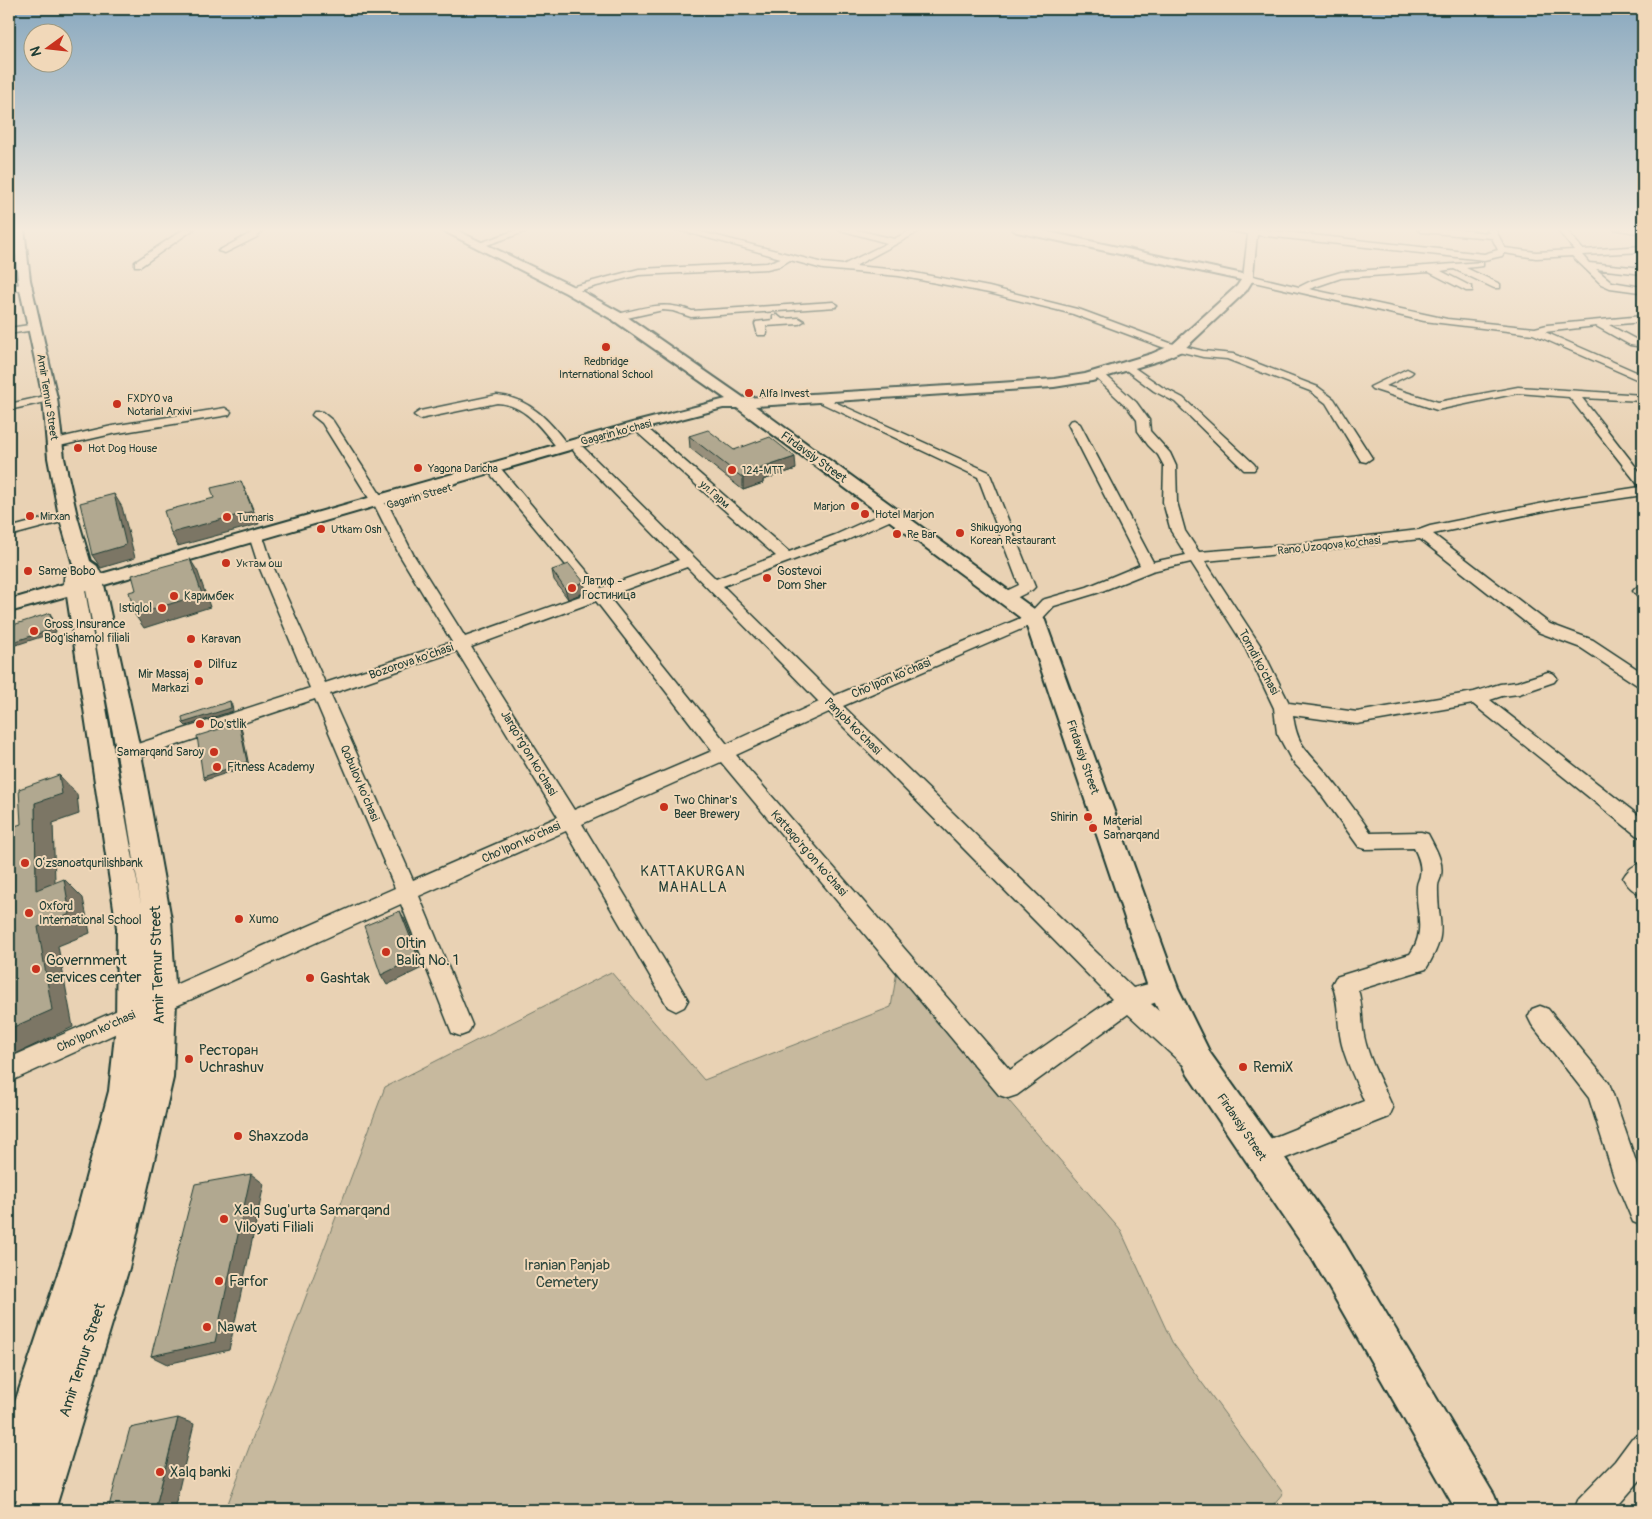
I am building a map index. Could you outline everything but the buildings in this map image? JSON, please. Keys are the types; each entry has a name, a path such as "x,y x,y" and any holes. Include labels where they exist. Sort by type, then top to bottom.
{"main road":[{"name":"Amir Temur Street","path":"30,300 50,398 56,458 68,516 81,564 73,575 85,589 129,754 157,918 161,1001 157,1078 137,1167 111,1268 34,1510"},
{"name":"Firdavsiy Street","path":"588,300 618,317 742,404 1034,618 1164,990 1200,1064 1261,1155 1326,1246 1479,1510"},
{"path":"742,404 817,397 1071,381 1156,357 1177,348 1229,300"},
{"name":"Gagarin ko'chasi","path":"380,503 723,404 742,404"},
{"name":"Gagarin Street","path":"85,589 380,503 497,473 571,449 742,404"},
{"name":"Gagarin Street","path":"85,589 258,542 380,503"},
{"path":"9,606 85,589"},
{"path":"9,615 85,589"},
{"name":"Amir Temur Street","path":"9,1481 89,1234 125,1091 132,1014 131,928 85,589"}],"street":[{"path":"1034,300 1077,312 1177,348 1229,356 1314,389 1330,401 1366,458"},
{"path":"1345,300 1447,322 1535,331 1643,379"},
{"path":"618,317 663,307 675,308 691,314 776,315 833,305"},
{"path":"762,332 760,324 776,315 799,321"},
{"path":"1535,331 1547,328 1643,319"},
{"path":"1599,324 1634,343 1643,344"},
{"path":"9,331 36,327"},
{"path":"1126,365 1158,389 1180,400 1249,467"},
{"path":"1407,372 1376,387 1437,406 1518,390 1643,398"},
{"name":"Tomdi ko'chasi","path":"1098,374 1132,405 1143,420 1144,431 1152,442 1164,452 1170,466 1170,502 1178,531 1252,645 1283,708 1357,718 1476,698 1500,690 1519,688 1548,678"},
{"path":"1572,393 1641,491"},
{"path":"817,397 984,475 1027,587 1006,597"},
{"path":"9,407 50,398"},
{"name":"Panjob ko'chasi","path":"420,415 498,399 509,398 516,401 571,449 690,561 1129,1000 1200,1064"},
{"path":"55,443 112,430 225,412"},
{"name":"Jarqo'rg'on ko'chasi","path":"318,415 328,421 380,503 406,554 570,820 676,1000"},
{"path":"1074,424 1148,567"},
{"name":"ул.Гарм","path":"643,431 788,558"},
{"name":"Kattaqo'rg'on ko'chasi","path":"497,473 599,595 724,753 1008,1086 1129,1000 1164,990"},
{"name":"Rano Uzoqova ko'chasi","path":"1034,618 1048,603 1092,590 1148,567 1196,556 1301,548 1423,534 1430,530 1562,504 1641,491"},
{"path":"713,585 840,538 893,514"},
{"path":"9,532 68,516"},
{"path":"1423,534 1544,628 1587,644 1643,681"},
{"name":"Qobulov ko'chasi","path":"258,542 265,564 407,892 460,1026"},
{"name":"Bozorova ko'chasi","path":"129,754 463,644 690,561"},
{"name":"Cho'lpon ko'chasi","path":"9,1070 831,704 1034,618"},
{"path":"1476,698 1643,830"},
{"path":"1261,1155 1380,1108 1360,1061 1352,1036 1350,1001 1344,984 1418,962 1427,948 1430,932 1427,884 1431,874 1430,860 1422,840 1366,842 1320,778 1299,756 1286,732 1283,708"},
{"path":"1643,870 1634,878 1643,886"},
{"path":"1540,1018 1600,1092 1627,1177 1643,1212"},
{"path":"1591,1510 1627,1473 1643,1448"}],"green space":[{"name":"Iranian Panjab Cemetery","path":"897,971 1121,1231 1172,1342 1283,1493 1269,1510 228,1510 227,1506 385,1087 611,972 704,1080 891,1007"}],"place":[{"name":"Redbridge International School","path":"606,347"},
{"name":"Alfa Invest","path":"749,393"},
{"name":"FXDYO va Notarial Arxivi","path":"117,404"},
{"name":"Hot Dog House","path":"78,448"},
{"name":"Yagona Daricha","path":"418,468"},
{"name":"124-MTT","path":"732,470"},
{"name":"Marjon","path":"855,506"},
{"name":"Hotel Marjon","path":"865,514"},
{"name":"Mirxan","path":"30,516"},
{"name":"Tumaris","path":"227,517"},
{"name":"Utkam Osh","path":"321,529"},
{"name":"Shikugyong Korean Restaurant","path":"960,533"},
{"name":"Re Bar","path":"897,534"},
{"name":"Уктам ош","path":"226,563"},
{"name":"Same Bobo","path":"28,571"},
{"name":"Gostevoi Dom Sher","path":"767,578"},
{"name":"Латиф - Гостиница","path":"572,588"},
{"name":"Каримбек","path":"174,596"},
{"name":"Istiqlol","path":"162,608"},
{"name":"Gross Insurance Bog'ishamol filiali","path":"34,631"},
{"name":"Karavan","path":"191,639"},
{"name":"Dilfuz","path":"198,664"},
{"name":"Mir Massaj Markazi","path":"199,681"},
{"name":"Do'stlik","path":"200,724"},
{"name":"Samarqand Saroy","path":"214,752"},
{"name":"Fitness Academy","path":"217,767"},
{"name":"Two Chinar's Beer Brewery","path":"664,807"},
{"name":"Shirin","path":"1088,817"},
{"name":"Material Samarqand","path":"1093,828"},
{"name":"Oʻzsanoatqurilishbank","path":"25,863"},
{"name":"Oxford International School","path":"29,913"},
{"name":"Xumo","path":"239,919"},
{"name":"Oltin Baliq No. 1","path":"386,952"},
{"name":"Government services center","path":"36,969"},
{"name":"Gashtak","path":"310,978"},
{"name":"Ресторан Uchrashuv","path":"189,1059"},
{"name":"RemiX","path":"1243,1067"},
{"name":"Shaxzoda","path":"238,1136"},
{"name":"Xalq Sug'urta Samarqand Viloyati Filiali","path":"224,1219"},
{"name":"Farfor","path":"219,1281"},
{"name":"Nawat","path":"207,1327"},
{"name":"Xalq banki","path":"160,1472"}],"district":[{"name":"KATTAKURGAN MAHALLA","path":"693,880"}]}
